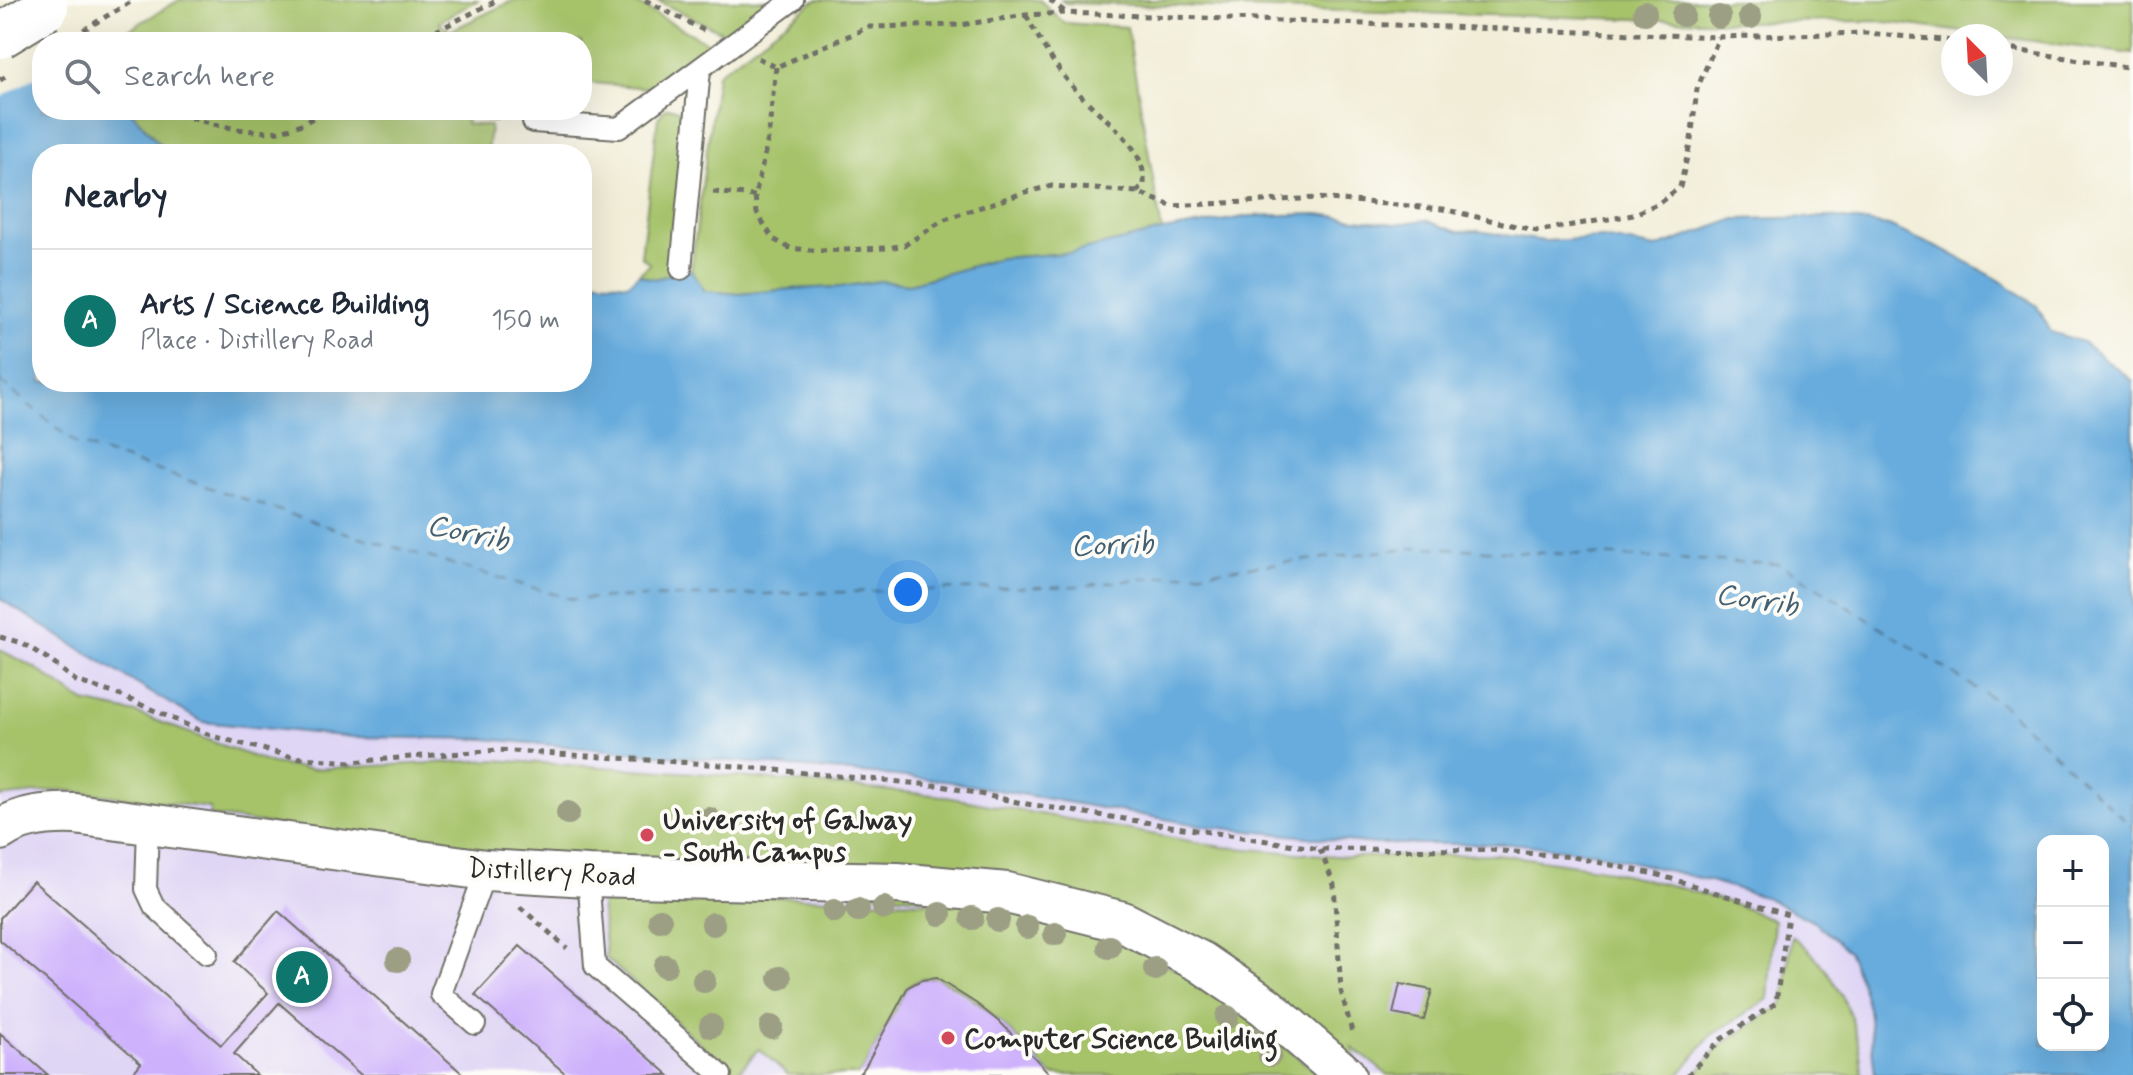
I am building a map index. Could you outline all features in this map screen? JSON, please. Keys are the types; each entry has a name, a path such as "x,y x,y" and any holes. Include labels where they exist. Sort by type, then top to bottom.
{"highway":[{"path":"0,36 61,22"}],"street":[{"name":"Distillery Road","path":"0,830 29,817 52,813 75,814 486,870 588,876 897,883 1007,893 1123,922 1201,962 1350,1059"}],"lane":[{"path":"533,122 619,128 793,0"},
{"path":"681,269 700,70"},
{"path":"148,825 146,889 154,906 207,954"},
{"path":"475,1024 441,994 486,870"},
{"path":"588,876 595,966 721,1075"}],"path":[{"path":"61,22 134,0"},
{"path":"434,32 498,0"},
{"path":"645,0 776,67"},
{"path":"1050,0 1065,13"},
{"path":"776,67 869,27 960,25 1026,15 1065,13 1719,37 1866,33 1941,40"},
{"path":"1026,15 1044,49 1075,89 1128,141 1138,155 1145,171 1144,186 1137,192"},
{"path":"776,67 768,139 755,196 757,213 773,239 790,248 819,251 905,245 945,219 1052,186 1137,192 1171,206 1318,198 1443,209 1537,231 1633,215 1659,203 1680,187 1691,140 1697,89 1719,37"},
{"path":"2013,50 2133,68"},
{"path":"196,120 278,131 311,120"},
{"path":"689,189 755,196"},
{"path":"0,637 22,643 76,681 119,695 212,736 293,757 350,762 498,750 738,767 942,786 1027,804 1320,849 1491,850 1573,857 1659,875 1788,915 1776,1003 1720,1040 1688,1075"},
{"path":"1320,849 1334,885 1341,991 1350,1059"},
{"path":"486,870 515,903 573,954 595,966"}],"shaded area":[{"name":"University of Galway - South Campus","path":"0,599 203,722 352,737 486,739 940,780 1211,827 1375,844 1520,844 1597,853 1707,880 1767,898 1816,923 1848,951 1868,1009 1875,1075 0,1075"}],"green space":[{"path":"179,0 478,0 439,22 450,31 514,0 630,0 710,44 648,88 592,83 592,32 126,32"},
{"path":"656,0 774,0 726,34"},
{"path":"816,0 1040,0 1064,23 1127,27 1162,231 1070,253 1001,258 909,284 880,281 739,294 705,291 691,270 717,74"},
{"path":"1061,0 2133,0 2133,54 2013,38 2013,24 1941,24 1941,29 1878,21 1738,22 1065,3"},
{"path":"666,108 683,113 684,121 671,274 655,280 639,274 650,264 641,256 658,118"},
{"path":"139,120 467,120 466,124 490,126 488,144 159,144"},
{"path":"0,650 34,667 84,702 136,713 272,764 312,769 493,760 696,773 935,795 1223,847 1348,857 1497,854 1598,868 1677,887 1774,920 1768,999 1710,1036 1679,1075 1388,1075 1353,1048 1359,1069 1150,921 486,854 210,816 210,808 62,790 0,797"},
{"path":"600,891 981,904 1093,929 1205,983 1320,1075 1051,1075 983,1007 952,985 929,978 908,987 858,1075 788,1075 759,1049 735,1075 606,958"},
{"path":"1792,936 1821,963 1842,997 1856,1035 1862,1075 1696,1075 1718,1047 1783,1004"}],"water":[{"name":"Corrib","path":"0,25 32,51 32,120 139,120 159,144 32,144 32,392 592,392 592,280 628,284 639,274 658,278 671,274 672,268 691,270 705,291 739,294 880,281 909,284 1001,258 1070,253 1162,231 1250,216 1318,214 1396,224 1425,220 1458,232 1478,231 1544,241 1603,238 1656,248 1735,219 1831,217 1889,226 1956,256 2001,281 2037,306 2051,332 2083,342 2133,381 2133,1075 1875,1075 1868,1009 1860,979 1848,951 1816,923 1767,898 1597,853 1520,844 1375,844 1211,827 940,780 486,739 352,737 203,722 0,599"}],"pier":[{"path":"0,21 32,46 32,79 0,98"}],"building":[{"path":"33,881 221,1045 268,993 234,962 278,911 464,1075 361,1075 279,1003 234,1054 257,1075 131,1075 141,1063 0,940 0,918"},
{"path":"520,946 669,1075 567,1075 475,995"},
{"name":"Computer Science Building","path":"936,978 1003,1025 1051,1075 858,1075 908,987 921,980"},
{"path":"1400,984 1432,990 1424,1020 1393,1014"},
{"path":"0,1033 48,1075 0,1075"}],"ferry route":[{"path":"0,381 75,443 350,534 571,599 1080,586 1420,547 1781,564 2004,706 2133,828"}],"place":[{"name":"University of Galway - South Campus","path":"647,835"},
{"name":"Arts / Science Building","path":"302,977"},
{"name":"Computer Science Building","path":"948,1038"}]}
